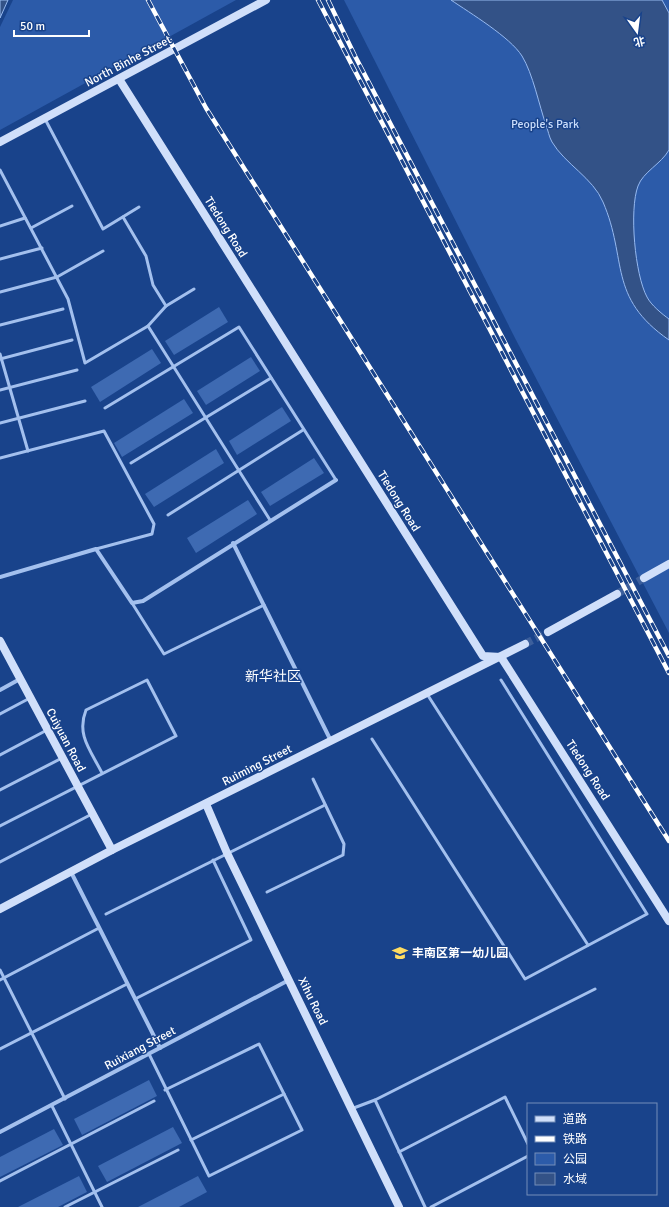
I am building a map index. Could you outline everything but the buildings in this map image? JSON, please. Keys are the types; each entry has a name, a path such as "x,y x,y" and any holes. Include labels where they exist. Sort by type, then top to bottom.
{"street":[{"name":"North Binhe Street","path":"0,142 266,0"},
{"name":"Tiedong Road","path":"119,79 483,656 501,657 669,921"},
{"path":"0,577 96,549 132,603 143,601 233,543 336,480"},
{"path":"233,543 332,741"},
{"path":"644,578 669,564"},
{"path":"548,632 617,594"},
{"name":"Cuiyuan Road","path":"0,641 112,850"},
{"name":"Ruiming Street","path":"0,909 112,850 525,644"},
{"path":"0,690 20,679"},
{"name":"Xihu Road","path":"206,804 227,853 399,1207"},
{"path":"71,871 160,1048"},
{"name":"Ruixiang Street","path":"0,1132 52,1106 289,979"}],"lane":[{"path":"45,119 103,229 139,207"},
{"path":"0,170 68,299 85,363 148,326 166,306 194,289"},
{"path":"31,228 72,206"},
{"path":"123,217 146,256 153,285 166,306"},
{"path":"0,226 26,218"},
{"path":"0,259 42,248"},
{"path":"0,292 56,277 103,251"},
{"path":"0,325 63,309"},
{"path":"148,326 270,520"},
{"path":"105,408 239,327 336,480"},
{"path":"1,358 72,340"},
{"path":"0,354 28,451"},
{"path":"0,390 77,370"},
{"path":"131,463 271,378"},
{"path":"0,423 85,401"},
{"path":"168,515 304,430"},
{"path":"0,458 104,431 154,524 152,534 96,549"},
{"path":"132,603 164,654 264,605"},
{"path":"0,826 77,785 102,773 176,736 147,680 86,710 82,720 82,733 102,773"},
{"path":"372,738 525,979 647,914 501,680"},
{"path":"427,694 588,945"},
{"path":"0,714 30,698"},
{"path":"0,755 47,730"},
{"path":"0,790 62,758"},
{"path":"267,892 343,855 344,844 313,779"},
{"path":"106,914 325,805"},
{"path":"0,862 92,814"},
{"path":"135,999 252,940 213,860"},
{"path":"0,980 99,928"},
{"path":"0,970 65,1099"},
{"path":"0,1049 128,984"},
{"path":"351,1109 375,1100 595,989"},
{"path":"149,1054 166,1090 209,1176 302,1130 259,1044 166,1090"},
{"path":"191,1140 284,1094"},
{"path":"398,1152 505,1097 527,1142"},
{"path":"375,1100 425,1207"},
{"path":"0,1181 154,1101"},
{"path":"52,1106 102,1207"},
{"path":"66,1207 178,1150"},
{"path":"431,1207 527,1157"}],"green space":[{"path":"13,0 236,0 0,130 0,27"},
{"name":"People's Park","path":"344,0 669,0 669,633 515,338"}],"water":[{"path":"0,0 8,0 0,18"},
{"path":"451,0 662,0 669,13 669,150 666,155 640,181 635,197 634,226 639,274 647,297 651,303 669,319 669,340 649,324 636,308 627,293 610,223 603,202 593,186 564,157 552,142 533,80 522,56 509,41 499,33"}],"tunnel":[{"path":"617,594 644,578"},
{"path":"525,644 548,632"}],"railway":[{"path":"148,0 206,108 669,841"},
{"path":"318,0 669,673"},
{"path":"328,0 355,56 669,656"}],"place":[{"name":"丰南区第一幼儿园","path":"400,953"}],"district":[{"name":"新华社区","path":"273,676"}]}
